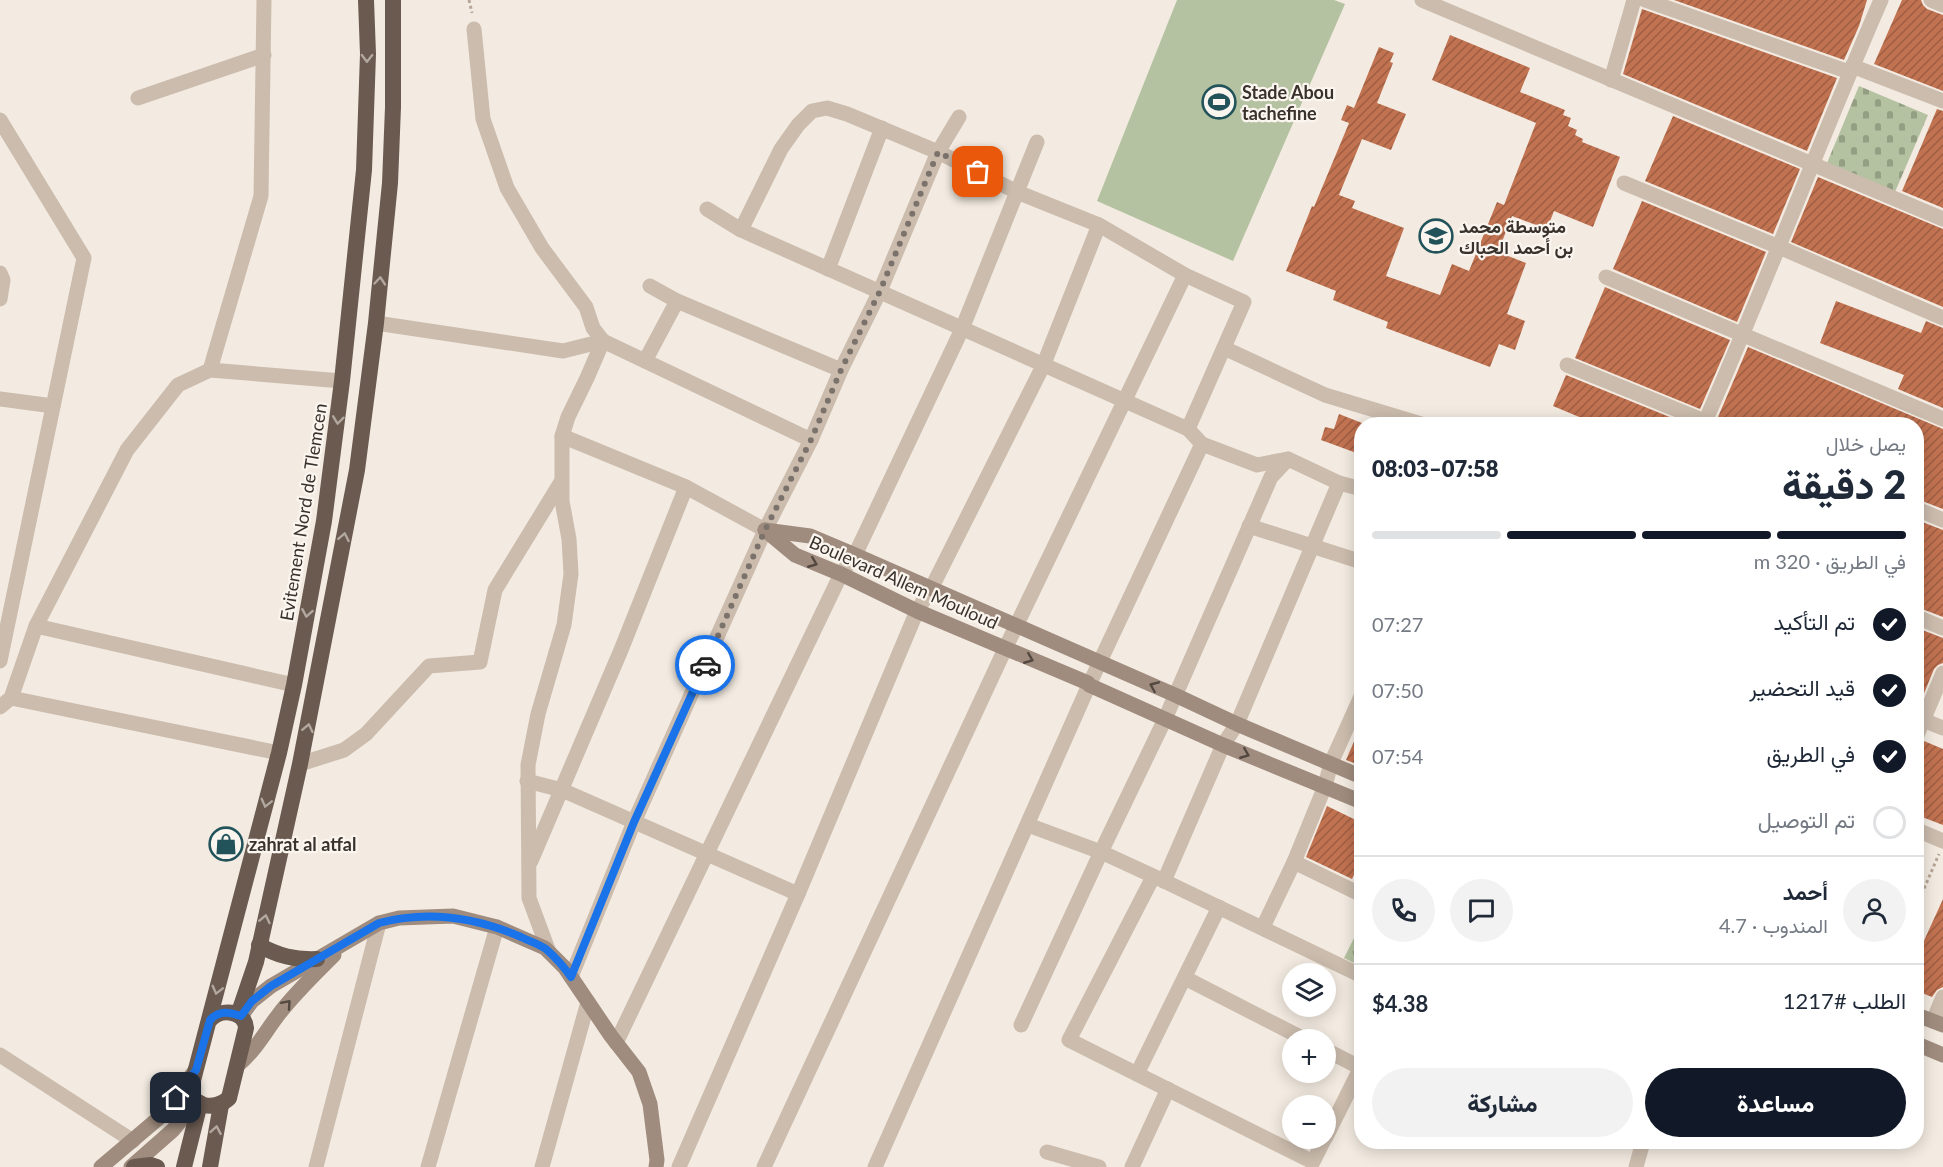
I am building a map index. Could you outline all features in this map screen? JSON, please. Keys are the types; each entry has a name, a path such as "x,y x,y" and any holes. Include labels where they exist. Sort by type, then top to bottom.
{"highway":[{"name":"Evitement Nord de Tlemcen","path":"198,1102 191,1092 279,753 324,521 342,381 364,170 368,54 366,0"},
{"path":"239,1016 251,979 300,764 357,470 376,323 390,183 393,0"},
{"path":"259,945 287,957 302,960 317,959"},
{"path":"184,1167 198,1102 213,1106 221,1105 229,1098 246,1028 246,1023 239,1016 221,1012 210,1020"},
{"path":"211,1161 221,1105"},
{"path":"132,1167 151,1165 157,1167"}],"main road":[{"name":"Boulevard Allem Mouloud","path":"765,530 810,536 932,587 1237,724 1354,774"},
{"name":"Boulevard Allem Mouloud","path":"765,530 795,555 842,574 917,611 1088,683 1223,745 1354,799"},
{"path":"239,1016 252,1001 271,986 379,923 399,918 453,916 497,927 545,948 549,952 571,977 616,1043 639,1072 650,1104 656,1167"},
{"path":"238,1065 255,1049 280,1012 299,990 346,942"},
{"path":"1924,1047 1943,1056"},
{"path":"101,1167 160,1117 196,1070"},
{"path":"132,1167 173,1130 198,1102"}],"street":[{"path":"210,370 261,196 264,0"},
{"path":"1422,0 1943,219"},
{"path":"1611,80 1634,0"},
{"path":"1645,0 1943,101"},
{"path":"1710,417 1881,0"},
{"path":"1931,0 1943,5"},
{"path":"474,29 483,119 507,189 542,248 586,307 593,328 603,341 811,440"},
{"path":"138,98 264,55"},
{"path":"741,230 781,149 798,125 812,111 827,108 938,152 1017,192 1099,225 1185,274 1244,302 1188,429"},
{"path":"571,977 634,822 765,530 811,440 841,370 880,291 938,152 959,117"},
{"path":"0,120 84,258 0,661"},
{"path":"828,268 882,128"},
{"path":"616,1043 842,574 855,555 962,329 1037,142"},
{"path":"1624,183 1943,318"},
{"path":"707,209 741,230 1188,429 1202,444 1257,465 1288,459 1339,483 1354,487"},
{"path":"679,1167 798,894 917,611 932,587 1043,366 1099,225"},
{"path":"0,273 3,280 0,299"},
{"path":"764,1167 1005,649 1185,274"},
{"path":"1606,277 1943,419"},
{"path":"650,286 677,301 841,370"},
{"path":"645,361 677,301"},
{"path":"376,323 563,351 603,341"},
{"path":"549,952 529,898 528,765 538,714 564,625 571,574 569,539 562,501 562,436 568,417 603,341"},
{"path":"1224,348 1325,395 1393,417"},
{"path":"1568,365 1691,417"},
{"path":"279,753 6,702 36,626 127,450 178,385 210,370 342,381"},
{"path":"0,399 53,406"},
{"path":"562,436 686,487 765,530"},
{"path":"875,1167 1089,685 1202,444"},
{"path":"1021,1025 1165,719 1271,477 1288,459"},
{"path":"300,764 344,750 366,734 429,666 480,662 495,590 562,481"},
{"path":"1320,1149 1312,1164 1069,1040 1159,879 1223,745 1237,724 1339,483"},
{"path":"529,866 621,650 686,487"},
{"path":"1924,512 1943,520"},
{"path":"1249,526 1354,559"},
{"path":"1924,620 1943,628"},
{"path":"36,626 294,685"},
{"path":"1924,718 1943,673"},
{"path":"1263,927 1294,862 1325,786 1331,764 1354,712"},
{"path":"1924,720 1943,728"},
{"path":"527,781 562,790 798,894"},
{"path":"1028,825 1101,852 1354,972"},
{"path":"1924,833 1943,841"},
{"path":"1294,862 1354,887"},
{"path":"1137,1074 1219,907"},
{"path":"316,1167 379,923"},
{"path":"428,1167 497,927"},
{"path":"1185,978 1285,1029"},
{"path":"1938,1023 1943,997"},
{"path":"542,1167 588,1002"},
{"path":"0,1055 133,1141"},
{"path":"1336,1055 1354,1064"},
{"path":"1336,1118 1354,1081"},
{"path":"1132,1167 1168,1089"},
{"path":"1636,1167 1641,1149"},
{"path":"1047,1152 1099,1167"}],"path":[{"path":"1924,889 1943,846"}],"green space":[{"name":"Stade Abou tachefine","path":"1177,0 1334,0 1345,4 1233,261 1097,201"},
{"path":"1859,86 1928,115 1895,192 1827,163"},
{"path":"1354,938 1354,963 1344,958"}],"building":[{"path":"1674,0 1867,0 1859,26 1844,60"},
{"path":"1902,0 1921,0 1927,9 1943,15 1943,91 1874,64"},
{"path":"1642,9 1837,78 1807,151 1623,74"},
{"path":"1450,35 1530,68 1520,92 1565,110 1563,115 1571,118 1568,126 1577,130 1575,135 1583,139 1582,142 1620,157 1593,227 1554,211 1547,229 1512,216 1498,252 1526,263 1507,314 1525,321 1515,350 1499,344 1490,367 1386,328 1388,322 1333,300 1336,291 1286,271 1349,123 1341,120 1347,105 1354,108 1379,47 1394,53 1390,62 1393,63 1377,103 1406,114 1391,150 1362,139 1339,195 1355,201 1352,208 1404,228 1386,276 1440,295 1452,264 1469,271 1497,202 1504,205 1536,123 1432,80"},
{"path":"1937,109 1943,111 1943,208 1902,191"},
{"path":"1673,116 1800,169 1773,234 1645,181"},
{"path":"1818,177 1943,229 1943,307 1791,242"},
{"path":"1642,201 1766,252 1737,322 1613,269"},
{"path":"1605,287 1730,340 1700,409 1575,358"},
{"path":"1836,301 1921,333 1926,321 1943,328 1943,408 1898,389 1904,375 1820,343"},
{"path":"1748,347 1914,417 1718,417"},
{"path":"1566,375 1670,417 1579,417 1553,406"},
{"path":"1339,414 1354,420 1354,452 1321,440 1325,427 1334,429"},
{"path":"1924,421 1943,429 1943,509 1924,502"},
{"path":"1924,523 1943,530 1943,617 1924,610"},
{"path":"1924,631 1943,638 1943,663 1934,669 1924,693"},
{"path":"1924,741 1943,749 1943,825 1924,818"},
{"path":"1354,742 1354,763 1346,760"},
{"path":"1327,806 1354,819 1354,875 1352,879 1306,857"},
{"path":"1943,899 1943,987 1937,990 1932,997 1924,994 1924,941"}],"way so far":[{"path":"705,665 765,530 811,440 841,370 880,291 938,152 978,172"}],"place":[{"name":"Stade Abou tachefine","path":"1219,102"},
{"name":"متوسطة محمد بن أحمد الحباك","path":"1436,236"},
{"name":"zahrat al atfal","path":"226,844"}],"route":[{"path":"176,1098 196,1070 210,1020 214,1015 221,1012 241,1016 252,1001 271,986 379,923 399,918 453,916 497,927 545,948 571,977 634,822 705,665"}]}
